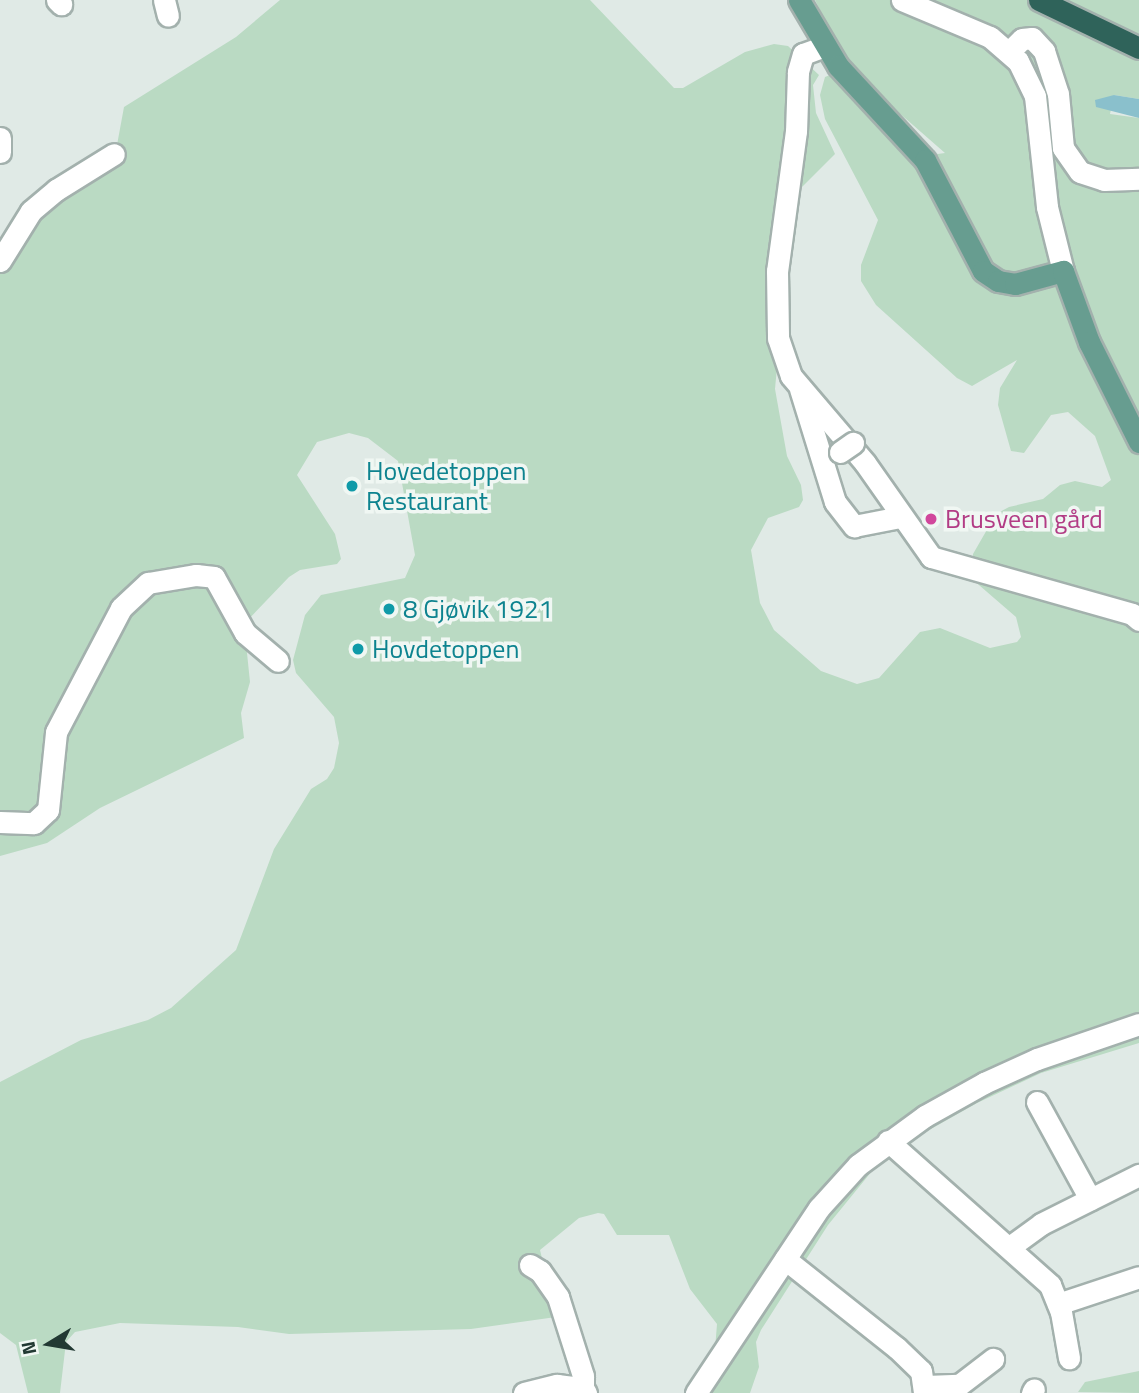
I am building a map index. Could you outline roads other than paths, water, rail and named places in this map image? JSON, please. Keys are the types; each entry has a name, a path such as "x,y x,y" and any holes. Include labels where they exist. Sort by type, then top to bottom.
{"highway":[{"path":"1039,0 1139,48"}],"main road":[{"path":"799,0 825,46 925,160 983,271 1016,284 1063,271 1088,342 1139,442"}],"street":[{"path":"902,0 990,37 1009,52 1035,96 1047,207 1063,271"},
{"path":"1009,52 1022,38 1032,38 1044,51 1058,94 1063,148 1080,172 1104,180 1139,179"},
{"path":"825,46 803,54 775,307 785,364 800,389 865,463 900,517 931,557 1139,620"},
{"path":"0,138 0,152"},
{"path":"0,261 31,211 56,190 114,154"},
{"path":"800,389 835,502 854,526 900,517"},
{"path":"822,465 847,447"},
{"path":"0,822 34,823 48,810 56,733 121,608 148,583 196,575 214,577 245,632 278,661"},
{"path":"696,1393 836,1186 888,1141 994,1078 1037,1059 1139,1024"},
{"path":"1037,1102 1090,1199"},
{"path":"888,1141 1011,1246 1050,1285 1058,1304 1069,1357"},
{"path":"1011,1246 1021,1236 1139,1175"},
{"path":"785,1259 897,1348 921,1371 925,1390 959,1385 993,1359"},
{"path":"524,1393 557,1385 584,1391 583,1376 558,1297 540,1271 530,1265"},
{"path":"1058,1304 1139,1277"}],"water":[{"path":"1114,95 1139,99 1139,118 1096,107 1095,100"}],"place":[{"name":"Hovedetoppen Restaurant","path":"352,486"},
{"name":"Brusveen gård","path":"931,519"},
{"name":"8 Gjøvik 1921","path":"389,609"},
{"name":"Hovdetoppen","path":"358,649"}]}
